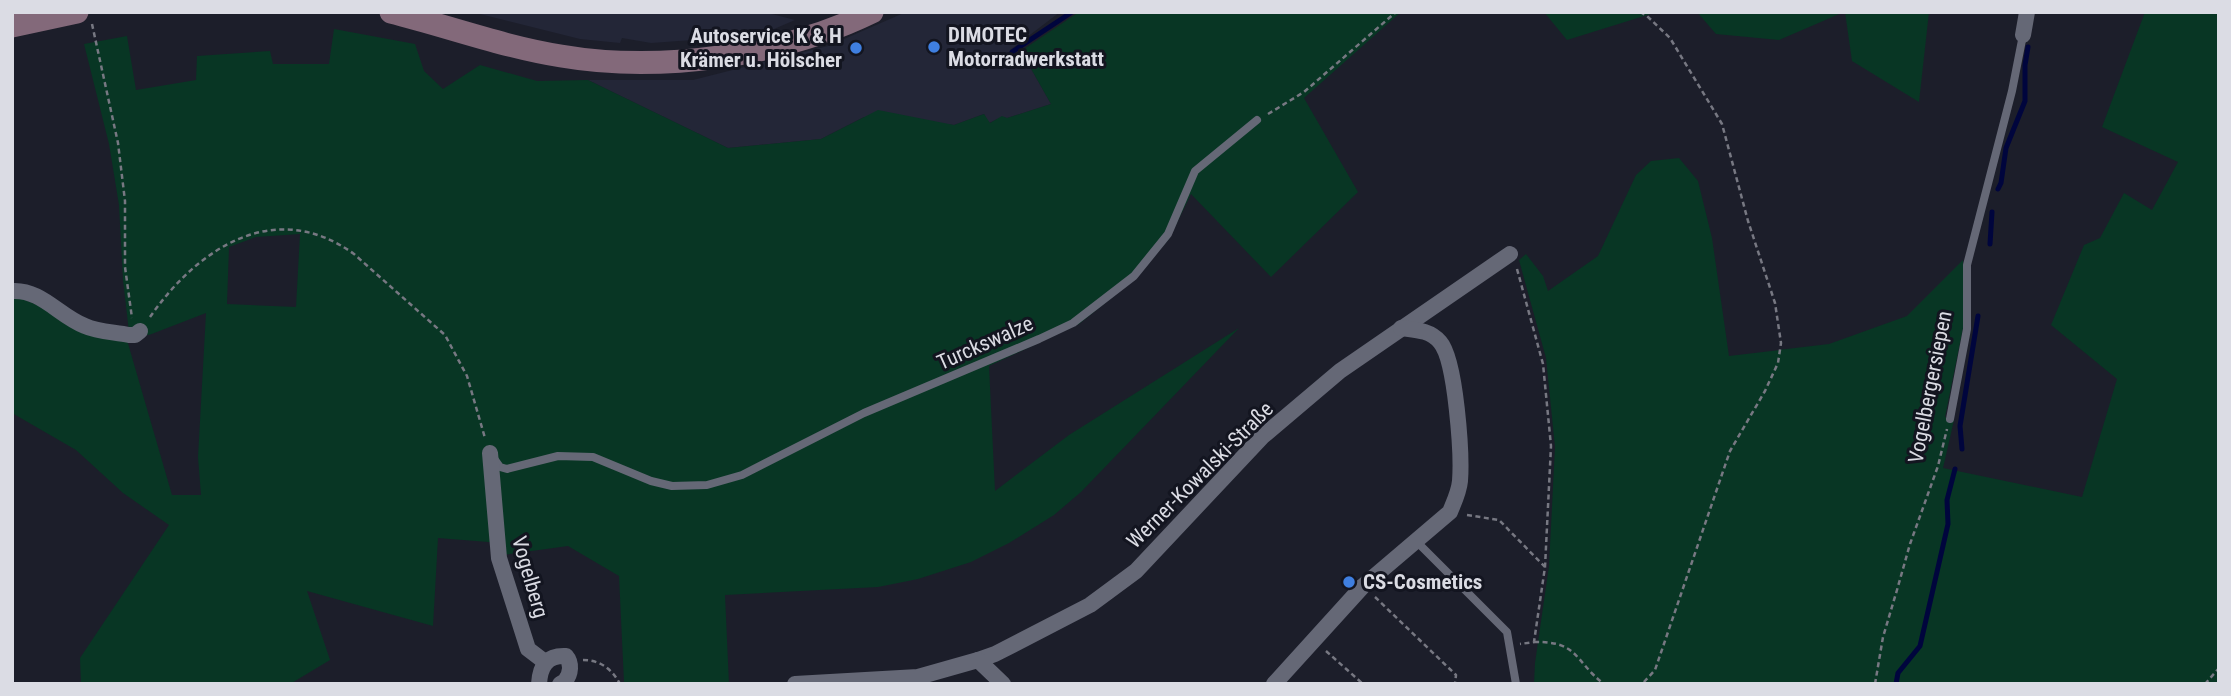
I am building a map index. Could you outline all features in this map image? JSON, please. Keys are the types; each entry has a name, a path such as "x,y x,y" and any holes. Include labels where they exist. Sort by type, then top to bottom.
{"main road":[{"path":"12,26 77,12"},
{"path":"391,12 559,56 618,63 682,60 761,49 792,42 872,12"}],"street":[{"name":"Vogelbergersiepen","path":"2023,35 2027,12"},
{"name":"Werner-Kowalski-Straße","path":"794,684 918,677 995,654 1090,605 1136,570 1262,437 1340,371 1510,254"},
{"path":"12,291 26,290 88,328 137,333"},
{"path":"1274,684 1363,586 1450,512 1460,484 1461,454 1448,355 1439,340 1430,332 1401,328"},
{"name":"Vogelberg","path":"490,453 499,558 528,649 545,662"},
{"path":"540,684 540,671 545,662 557,655 566,656 570,660 567,678 560,684"},
{"path":"978,660 1003,684"}],"lane":[{"name":"Vogelbergersiepen","path":"1950,419 1967,329 1967,265 2012,91 2023,35"},
{"name":"Turckswalze","path":"490,453 500,467 507,469 558,456 593,457 651,481 672,486 707,485 743,475 864,413 1073,323 1134,276 1168,234 1195,172 1257,120"},
{"path":"1415,540 1507,632 1516,684"}],"path":[{"path":"90,12 118,143 125,201 125,267 137,333"},
{"path":"1257,120 1304,92 1396,12"},
{"path":"1640,12 1646,14 1670,38 1722,124 1748,221 1775,303 1781,344 1778,363 1765,391 1730,451 1655,670 1643,683"},
{"path":"137,333 163,297 220,248 242,236 264,230 302,229 319,234 354,254 445,335 467,376 490,453"},
{"path":"1510,254 1519,273 1540,351 1552,446 1545,567 1534,642"},
{"name":"Vogelbergersiepen","path":"1875,684 1883,637 1910,544 1938,466 1950,419"},
{"path":"1450,512 1499,520 1545,567"},
{"path":"1363,586 1455,675 1455,684"},
{"path":"1314,640 1363,684"},
{"path":"1511,645 1553,642 1570,648 1604,684"},
{"path":"570,660 599,662 610,670 620,684"},
{"path":"2205,684 2219,668"}],"shaded area":[{"path":"472,12 764,12 795,20 774,29 706,39 651,43 622,38 620,43 580,39"},
{"path":"906,12 1060,12 1010,50 1015,55 1021,51 1051,104 989,123 984,114 954,125 864,117 821,139 728,148 588,80 693,80 828,46"}],"green space":[{"path":"1079,12 1401,12 1304,98 1358,192 1271,277 1191,194 1169,239 1135,279 1079,324 989,366 995,491 1069,435 1239,328 1081,492 1054,515 1009,543 971,562 918,579 878,587 725,595 729,684 624,682 619,576 568,546 503,555 501,543 438,538 433,626 307,591 330,660 290,684 81,684 80,658 169,525 123,493 76,450 12,413 12,295 127,340 172,495 201,495 198,457 206,313 149,335 129,332 119,205 109,144 84,44 127,36 136,90 196,80 197,56 270,51 273,64 329,64 334,29 415,44 424,71 443,89 480,65 537,81 588,80 728,148 821,139 878,110 954,125 984,114 990,123 1002,116 1007,118 1051,104 1021,51","holes":["300,234 296,307 227,304 229,247 256,237"]},
{"path":"1544,12 1657,12 1567,40"},
{"path":"1697,12 1844,12 1779,40 1716,34"},
{"path":"1845,12 1929,12 1919,102 1852,61"},
{"path":"2145,12 2219,12 2219,684 1534,684 1549,566 1555,447 1546,358 1519,260 1526,254 1543,276 1548,291 1598,256 1636,175 1651,161 1679,158 1698,181 1712,238 1729,356 1829,344 1907,316 1963,260 1963,328 1945,417 1954,420 1943,468 2082,497 2117,379 2051,325 2084,245 2100,238 2124,193 2152,210 2178,162 2102,127"}],"waterway":[{"path":"1012,52 1072,12"},
{"name":"Vogelbergersiepen","path":"1998,189 2006,148 2025,101 2028,47"},
{"name":"Vogelbergersiepen","path":"1990,244 1992,212"},
{"name":"Vogelbergersiepen","path":"1962,449 1960,426 1978,316"},
{"name":"Vogelbergersiepen","path":"1896,684 1898,673 1920,646 1948,524 1947,500 1955,469"}],"place":[{"name":"DIMOTEC Motorradwerkstatt","path":"934,47"},
{"name":"Autoservice K & H Krämer u. Hölscher","path":"856,48"},
{"name":"CS-Cosmetics","path":"1349,582"}]}
